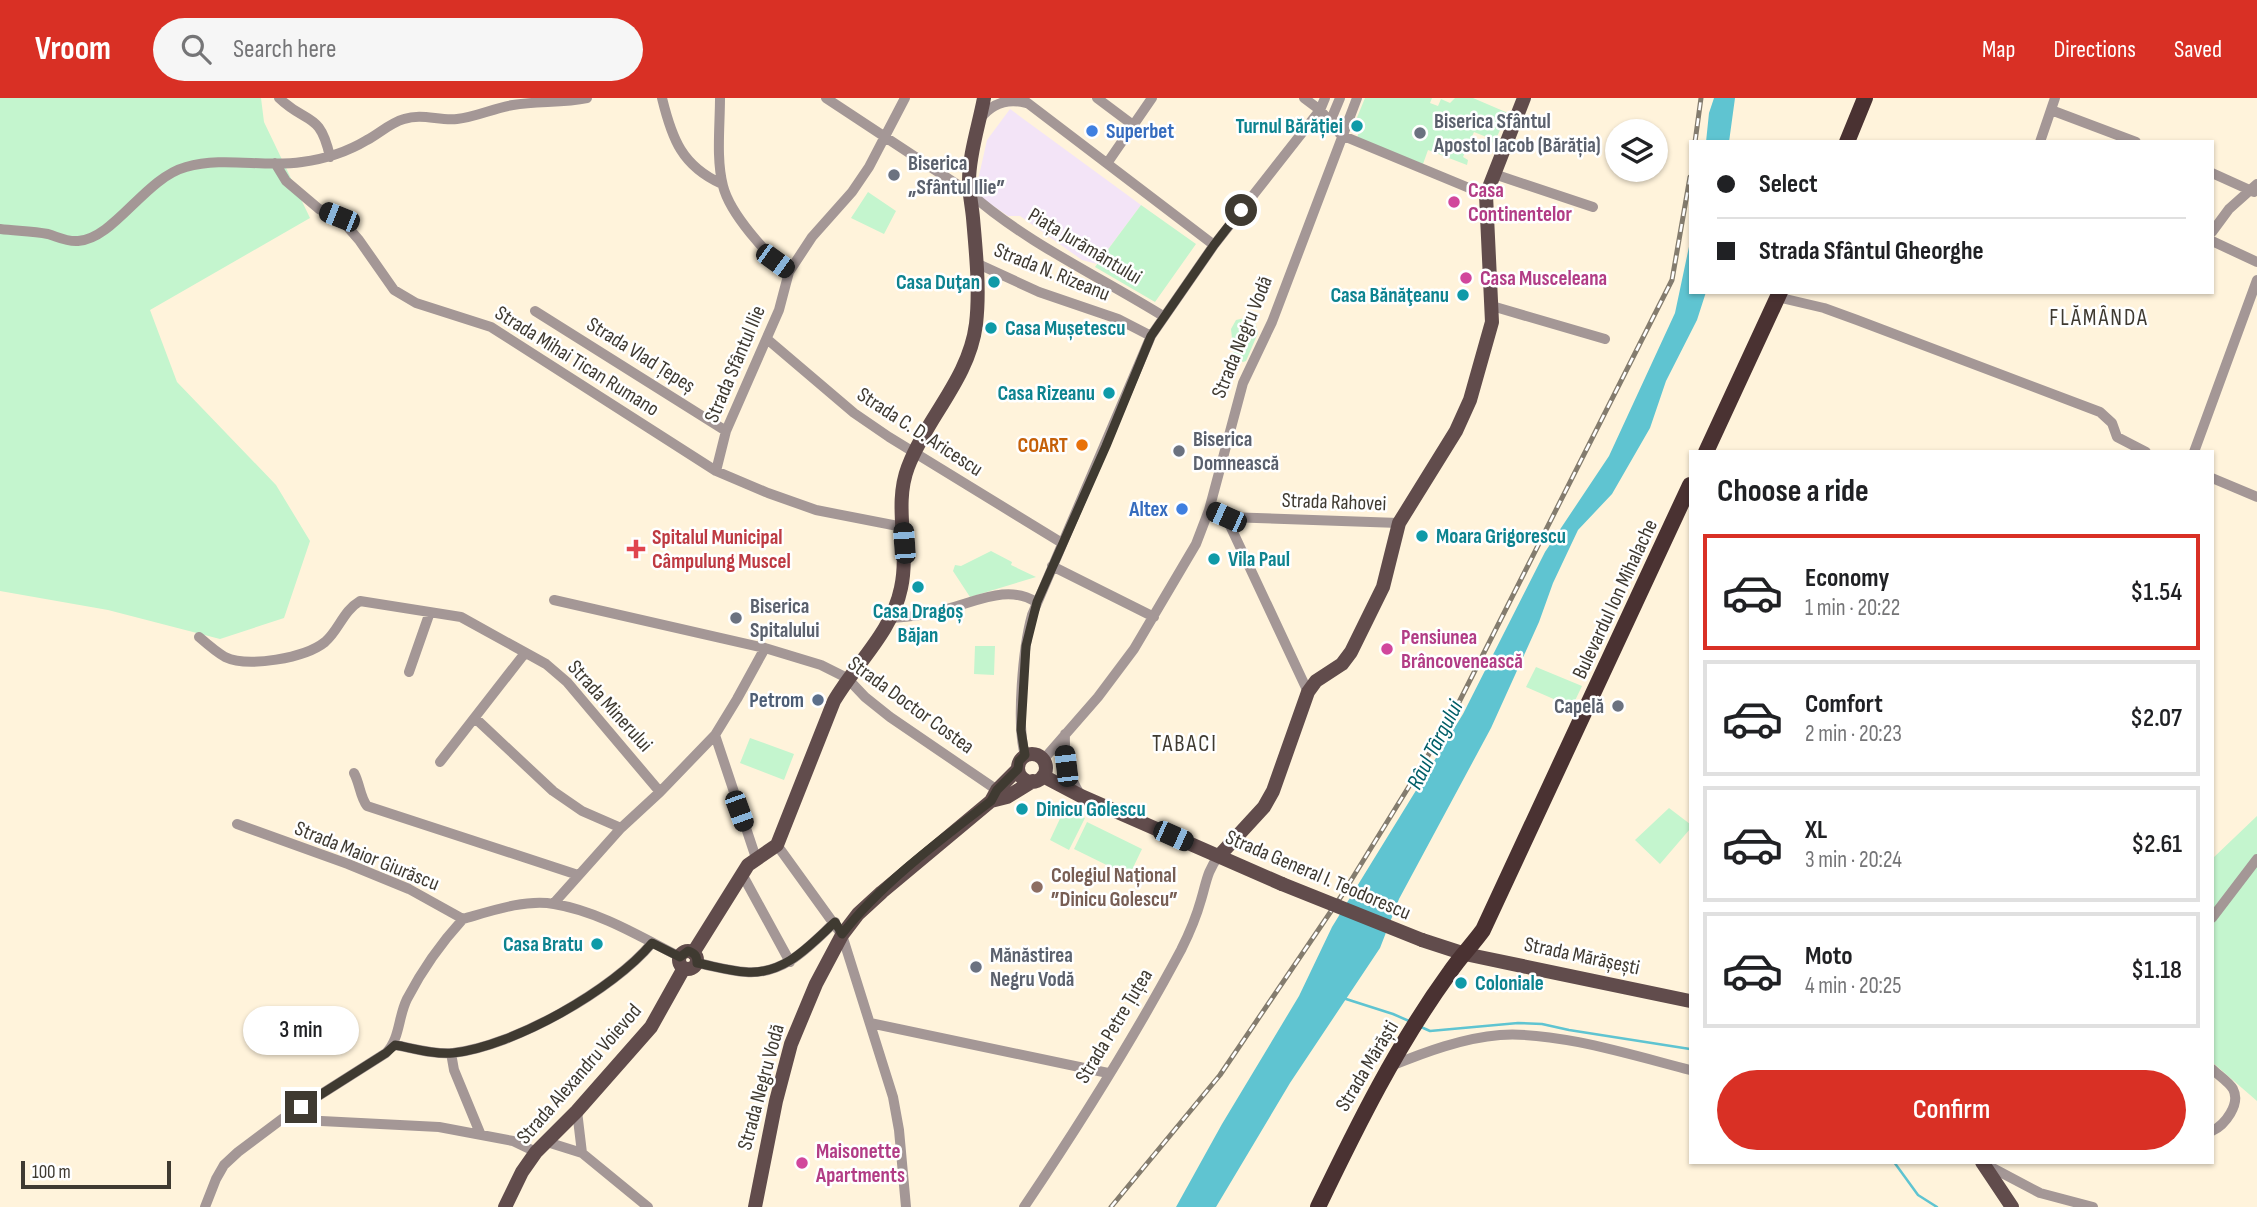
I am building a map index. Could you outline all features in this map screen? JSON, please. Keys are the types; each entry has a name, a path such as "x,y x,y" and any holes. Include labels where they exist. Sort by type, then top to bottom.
{"highway":[{"path":"1848,140 1865,98"},
{"path":"1707,450 1778,295"},
{"name":"Bulevardul Ion Mihalache","path":"1465,954 1483,929 1520,853 1689,487"},
{"name":"Strada Mărăști","path":"1318,1207 1364,1110 1450,971 1465,954"}],"main road":[{"path":"777,845 825,719 847,678 892,618 904,572 901,488 913,454 956,382 971,347 978,304 969,178 984,98"},
{"path":"1219,856 1264,807 1273,792 1308,692 1316,681 1342,664 1351,652 1383,587 1399,523 1462,420 1489,339 1492,306 1486,195 1524,98"},
{"path":"1033,754 1044,760 1046,766 1038,779 1025,780 1018,769 1019,761 1025,755 1033,754"},
{"name":"Strada Negru Vodă","path":"755,1207 771,1122 791,1044 839,928 994,796 1018,769"},
{"name":"Strada General I. Teodorescu","path":"1038,779 1282,884 1422,940 1465,954"},
{"name":"Strada Negru Vodă","path":"994,796 1007,797 1038,779"},
{"name":"Strada Alexandru Voievod","path":"505,1207 522,1172 541,1147 577,1111 651,1027 742,874 756,858 777,845"},
{"name":"Strada Mărășești","path":"1465,954 1689,1001"},
{"path":"1983,1164 2012,1207"}],"street":[{"path":"279,98 318,124 326,139 330,157"},
{"path":"0,229 48,234 66,241 79,242 91,238 109,226 163,175 186,167 213,162 300,163 330,157 369,140 405,118 432,116 454,120 525,103 587,98"},
{"path":"662,98 679,149 699,171 722,184"},
{"path":"720,98 722,184 730,203 764,250 789,272"},
{"name":"Piața Jurământului","path":"827,98 970,193 986,208 1163,316"},
{"name":"Strada Sfântul Ilie","path":"716,471 726,431 779,310 789,272 812,237 852,192 869,167 905,98"},
{"path":"1097,98 1133,125"},
{"path":"1108,162 1152,98"},
{"path":"1304,98 1320,110 1341,135 1486,195"},
{"path":"1025,755 1021,730 1026,646 1037,602 1151,336 1214,245 1320,110 1325,98"},
{"path":"1330,122 1340,98"},
{"name":"Strada Negru Vodă","path":"1044,760 1117,672 1188,559 1209,510 1243,383 1272,322 1357,98"},
{"path":"2041,140 2055,98"},
{"path":"980,119 986,111 1001,102 1025,101 1214,245"},
{"path":"2050,110 2131,140"},
{"name":"Strada Mihai Tican Rumano","path":"275,163 286,181 319,209 339,217 359,240 394,290 416,303 491,327 716,471 816,510 903,527"},
{"path":"1494,174 1593,207"},
{"path":"2214,174 2255,189"},
{"path":"2214,229 2229,209 2255,189"},
{"path":"2214,242 2257,262"},
{"name":"Strada N. Rizeanu","path":"976,262 1039,292 1118,319 1151,336"},
{"path":"2195,450 2257,280"},
{"path":"1778,295 1824,308 2100,412 2112,423 2118,437 2142,450"},
{"path":"1492,306 1605,340"},
{"name":"Strada Vlad Țepeș","path":"536,311 726,431"},
{"name":"Strada C. D. Aricescu","path":"767,339 854,413 913,454 1062,543"},
{"path":"2214,479 2257,498"},
{"path":"1209,510 1226,517 1308,692"},
{"name":"Strada Rahovei","path":"1226,517 1399,523"},
{"path":"1052,566 1154,617"},
{"path":"892,618 946,610 1006,594 1023,596 1037,602"},
{"name":"Strada Doctor Costea","path":"554,600 765,648 821,665 847,678 864,697 994,796"},
{"name":"Strada Minerului","path":"199,638 227,657 250,660 279,659 305,652 326,641 351,606 360,601 461,617 546,664 567,682 660,792"},
{"path":"409,671 430,612"},
{"path":"554,903 621,828 715,735 765,648"},
{"path":"440,762 525,653"},
{"path":"475,718 554,791 582,811 621,828"},
{"path":"1065,734 1066,766 1081,796"},
{"path":"715,735 756,858"},
{"path":"354,773 367,806 578,875"},
{"name":"Strada Maior Giurăscu","path":"237,824 409,889 463,919"},
{"path":"777,845 839,928 893,1097 906,1207"},
{"name":"Strada Petre Țuțea","path":"1024,1207 1056,1160 1156,995 1189,934 1202,898 1208,870 1219,856"},
{"path":"2214,915 2257,859"},
{"path":"742,874 790,962"},
{"path":"205,1207 216,1179 238,1152 282,1119 395,1045 400,1018 407,1000 448,936 463,919 507,907 554,903 612,923 689,960 746,972 764,971 790,962 839,928"},
{"path":"395,1045 451,1053 519,1034 564,1011 638,961 652,943"},
{"path":"870,1023 1108,1073"},
{"path":"1391,1066 1468,1040 1502,1035 1549,1038 1689,1070"},
{"path":"451,1053 454,1070 480,1133"},
{"path":"2214,1071 2233,1088 2235,1098 2228,1119 2214,1130"},
{"path":"577,1111 582,1153"},
{"path":"282,1119 439,1127 582,1153 648,1207"},
{"path":"1986,1164 2040,1193 2093,1207"}],"shaded area":[{"path":"1010,109 1141,205 1097,264 1082,260 1020,216 1008,216 979,196 976,189 987,140"}],"green space":[{"path":"0,98 261,98 264,122 310,218 150,310 177,382 276,485 310,541 284,618 220,639 108,610 0,591"},
{"path":"1365,98 1432,98 1430,103 1438,106 1441,99 1450,103 1455,98 1473,98 1508,113 1494,143 1474,132 1463,157 1468,160 1467,165 1428,150 1423,164 1357,138 1362,123 1356,120"},
{"path":"868,192 896,211 884,234 851,218"},
{"path":"1141,205 1196,244 1155,302 1095,267"},
{"path":"1245,318 1255,322 1258,333 1246,361 1243,362 1234,357 1231,329 1236,320"},
{"path":"991,551 1012,562 1011,565 1036,577 970,597 953,571 955,565 961,566"},
{"path":"975,646 995,646 994,675 974,674"},
{"path":"1536,667 1582,686 1572,707 1526,687"},
{"path":"750,738 794,754 784,780 740,763"},
{"path":"1065,808 1085,818 1069,850 1050,840"},
{"path":"1669,808 1689,823 1689,830 1660,864 1635,840"},
{"path":"2257,816 2257,1101 2214,1064 2214,857"},
{"path":"1087,822 1142,849 1129,876 1074,849"}],"water":[{"path":"1714,98 1735,98 1729,140 1706,140 1709,113"},
{"path":"1689,247 1689,294 1705,294 1697,320 1666,381 1650,428 1612,494 1578,530 1491,728 1399,899 1380,948 1290,1083 1216,1207 1176,1207 1299,996 1332,927 1463,714 1545,552 1609,456 1675,313"}],"waterway":[{"path":"1346,999 1409,1021"},
{"path":"1421,1027 1430,1031 1518,1023 1542,1024 1689,1049"},
{"path":"1895,1164 1918,1195 1937,1207"}],"railway":[{"path":"1695,140 1701,98"},
{"path":"1111,1207 1220,1075 1342,895 1450,720 1672,280 1689,183"}],"place":[{"name":"Turnul Bărăției","path":"1357,126"},
{"name":"Superbet","path":"1092,131"},
{"name":"Biserica Sfântul Apostol Iacob (Bărăția)","path":"1420,133"},
{"name":"Biserica „Sfântul Ilie”","path":"894,175"},
{"name":"Casa Continentelor","path":"1454,202"},
{"name":"Casa Musceleana","path":"1466,278"},
{"name":"Casa Duţan","path":"994,282"},
{"name":"Casa Bănăţeanu","path":"1463,295"},
{"name":"Casa Mușetescu","path":"991,328"},
{"name":"Casa Rizeanu","path":"1109,393"},
{"name":"COART","path":"1082,445"},
{"name":"Biserica Domnească","path":"1179,451"},
{"name":"Altex","path":"1182,509"},
{"name":"Moara Grigorescu","path":"1422,536"},
{"name":"Spitalul Municipal Câmpulung Muscel","path":"636,549"},
{"name":"Vila Paul","path":"1214,559"},
{"name":"Casa Dragoș Băjan","path":"918,587"},
{"name":"Biserica Spitalului","path":"736,618"},
{"name":"Pensiunea Brâncovenească","path":"1387,649"},
{"name":"Petrom","path":"818,700"},
{"name":"Capelă","path":"1618,706"},
{"name":"Dinicu Golescu","path":"1022,809"},
{"name":"Colegiul Național ”Dinicu Golescu”","path":"1037,887"},
{"name":"Casa Bratu","path":"597,944"},
{"name":"Mănăstirea Negru Vodă","path":"976,967"},
{"name":"Coloniale","path":"1461,983"},
{"name":"Maisonette Apartments","path":"802,1163"}],"district":[{"name":"FLĂMÂNDA","path":"2099,318"},
{"name":"TABACI","path":"1185,744"}],"route":[{"path":"301,1107 395,1045 451,1053 519,1034 564,1011 615,977 638,961 652,943 680,957 688,951 693,953 697,957 697,963 746,972 780,967 790,962 835,922 842,934 881,892 991,801 997,790 1018,769 1019,761 1025,755 1021,730 1026,646 1029,626 1052,566 1106,446 1151,336 1241,210"}],"water label":[{"name":"Râul Târgului","path":"1435,745"}]}
